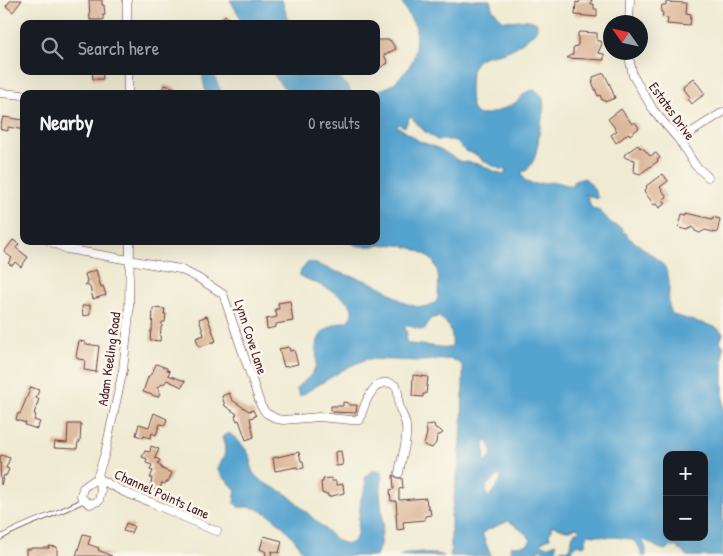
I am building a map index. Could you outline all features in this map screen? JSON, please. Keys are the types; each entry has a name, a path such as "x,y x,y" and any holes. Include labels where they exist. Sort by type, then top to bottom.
{"street":[{"path":"127,0 127,20"},
{"path":"629,15 630,0"},
{"name":"Estates Drive","path":"630,60 633,76 654,111 679,140 695,166 708,177"},
{"path":"128,75 128,90"},
{"path":"0,93 20,95"},
{"path":"679,140 723,112"},
{"name":"Lynn Cove Lane","path":"58,245 67,249 180,269 223,294 261,406 271,417 283,420 319,417 360,420 367,399 379,384 384,382 391,383 397,388 400,408 404,415 406,427 405,448 399,473"},
{"name":"Adam Keeling Road","path":"97,478 83,488 81,496 90,504 99,501 101,490 97,478 105,453 123,370 129,314 130,245"},
{"name":"Channel Points Lane","path":"97,478 124,492 217,531"}],"lane":[{"path":"0,538 11,531 68,509 84,500"}],"water":[{"path":"230,0 282,0 288,20 241,20"},
{"path":"400,0 490,0 492,8 502,20 528,20 537,23 537,29 534,33 516,47 486,56 476,62 471,74 470,83 472,107 477,114 490,114 513,104 527,92 533,90 538,92 543,99 543,114 535,157 530,167 526,171 522,171 526,181 535,184 556,182 572,185 574,181 585,178 593,187 598,198 596,199 585,194 591,207 601,212 611,223 623,229 623,233 626,233 628,237 664,266 669,279 669,304 673,315 709,325 723,333 720,342 723,345 723,556 687,556 677,547 670,547 665,550 644,540 646,556 641,556 638,545 630,539 588,534 585,545 578,544 571,550 575,553 575,556 563,556 561,551 557,556 547,556 546,553 538,548 538,556 524,551 510,556 511,546 527,545 531,540 509,521 483,532 491,556 450,556 451,515 459,465 462,425 463,368 461,364 452,359 422,361 367,359 348,367 300,396 296,388 309,377 315,368 317,344 321,334 333,326 347,321 352,312 350,305 338,295 300,276 300,272 307,263 311,262 372,283 410,305 418,307 428,306 438,298 437,271 433,262 425,254 409,247 398,245 361,246 355,245 380,245 379,90 394,83 407,70 413,60 416,28","holes":["411,117 424,131 437,140 455,141 465,151 475,154 483,161 506,172 503,175 479,164 459,161 440,149 419,141 397,126 399,124 405,127","439,317 450,330 452,337 452,346 450,348 408,344 406,341 406,325 422,330 426,328 432,318","486,441 489,443 491,452 490,458 485,463 484,443","499,475 501,480 488,498 486,486","551,526 567,530 577,527 580,531 573,534 569,549 557,552 556,543 546,546 541,543 550,538"]},
{"path":"202,75 214,75 220,90 205,90"},
{"path":"274,75 338,75 350,90 287,90"},
{"path":"229,433 248,452 252,472 258,478 289,496 338,541 347,544 355,540 357,535 361,499 366,486 365,478 372,471 381,471 380,493 383,524 380,545 376,556 304,556 290,534 276,520 254,508 238,507 234,503 236,490 217,468 225,453 222,437"},
{"path":"423,552 444,556 399,556 408,553"}],"building":[{"path":"11,0 22,0 13,12 6,6"},
{"path":"89,0 102,0 105,15 103,15 103,20 90,20"},
{"path":"580,0 592,0 591,4 594,4 594,9 597,9 597,17 575,15 576,2 579,3"},
{"path":"666,2 687,3 686,14 691,15 690,26 667,24 668,18 662,17 663,13 661,12 662,5 666,5"},
{"path":"225,15 231,20 221,20"},
{"path":"578,33 597,33 597,41 601,41 602,44 598,53 603,54 603,60 567,58 573,54 573,48 578,45"},
{"path":"380,40 390,40 396,49 384,55 388,63 380,68"},
{"path":"604,73 615,98 605,102 600,95 598,96 592,82 593,77"},
{"path":"92,75 102,75 103,79 93,79"},
{"path":"693,78 705,94 691,104 687,99 689,97 683,86"},
{"path":"164,85 176,88 176,90 163,90"},
{"path":"621,109 632,124 635,122 639,128 616,143 611,135 617,131 608,119"},
{"path":"3,117 20,119 20,129 8,127 8,131 0,129"},
{"path":"638,145 650,156 656,153 660,158 640,174 634,172 635,160 624,156"},
{"path":"663,174 668,181 660,187 667,197 663,199 666,203 659,208 656,204 654,205 644,191 647,188 646,186"},
{"path":"687,213 720,219 717,233 705,230 700,233 695,231 693,227 687,230 681,228 679,226 682,214 687,215"},
{"path":"13,240 19,244 16,248 28,257 21,267 15,262 13,265 8,263 12,258 4,252"},
{"path":"96,270 101,287 103,286 106,295 93,299 90,287 85,285 87,281 85,274"},
{"path":"290,301 293,321 276,324 276,327 267,329 266,319 277,317 275,309 279,309 278,303"},
{"path":"90,305 90,315 83,316 82,306"},
{"path":"153,308 165,309 165,322 162,322 160,341 150,340"},
{"path":"207,316 216,341 199,347 196,338 204,335 199,319"},
{"path":"79,341 99,346 96,372 84,370 85,360 78,359 76,356"},
{"path":"289,347 290,351 294,350 298,364 284,367 279,349"},
{"path":"156,364 167,368 170,371 168,375 185,381 182,387 167,380 157,387 160,393 158,397 143,392 148,377"},
{"path":"413,375 428,377 426,394 423,394 423,397 412,396"},
{"path":"31,387 39,390 36,398 39,399 34,414 36,415 34,420 40,422 37,429 16,420"},
{"path":"229,393 232,400 249,411 253,410 256,416 250,418 254,437 246,440 239,420 237,421 235,416 237,414 225,406 222,396"},
{"path":"343,402 349,403 349,405 357,405 356,413 331,412 331,406 343,406"},
{"path":"154,413 167,419 165,425 160,424 156,435 152,433 150,438 136,435 139,424 149,427"},
{"path":"68,424 81,424 80,442 78,442 77,449 54,448 55,442 67,443"},
{"path":"434,424 435,428 443,433 437,435 436,443 432,448 424,445 427,433 426,425"},
{"path":"151,446 159,449 155,458 160,460 158,464 160,467 172,473 168,482 162,483 159,491 150,488 152,478 150,478 153,471 150,470 152,465 146,463 147,459 142,457 145,451 150,452"},
{"path":"341,451 343,465 336,466 335,452"},
{"path":"299,452 304,468 298,469 297,467 275,471 273,458"},
{"path":"1,455 10,458 6,468 9,469 6,476 4,475 1,485 0,458"},
{"path":"393,475 402,478 403,488 399,489 399,500 426,498 431,515 425,516 425,520 403,522 404,529 397,530 396,501 391,501 390,490 394,489"},
{"path":"331,478 332,481 336,481 336,485 343,484 344,493 328,497 328,494 322,493 321,482 323,482 323,479"},
{"path":"126,523 134,526 131,533 123,531"},
{"path":"83,534 91,536 88,544 112,556 76,556"},
{"path":"264,536 282,541 279,553 272,551 271,556 265,556 266,552 260,549"},
{"path":"49,546 57,547 57,556 26,556 26,549 49,548"}]}
